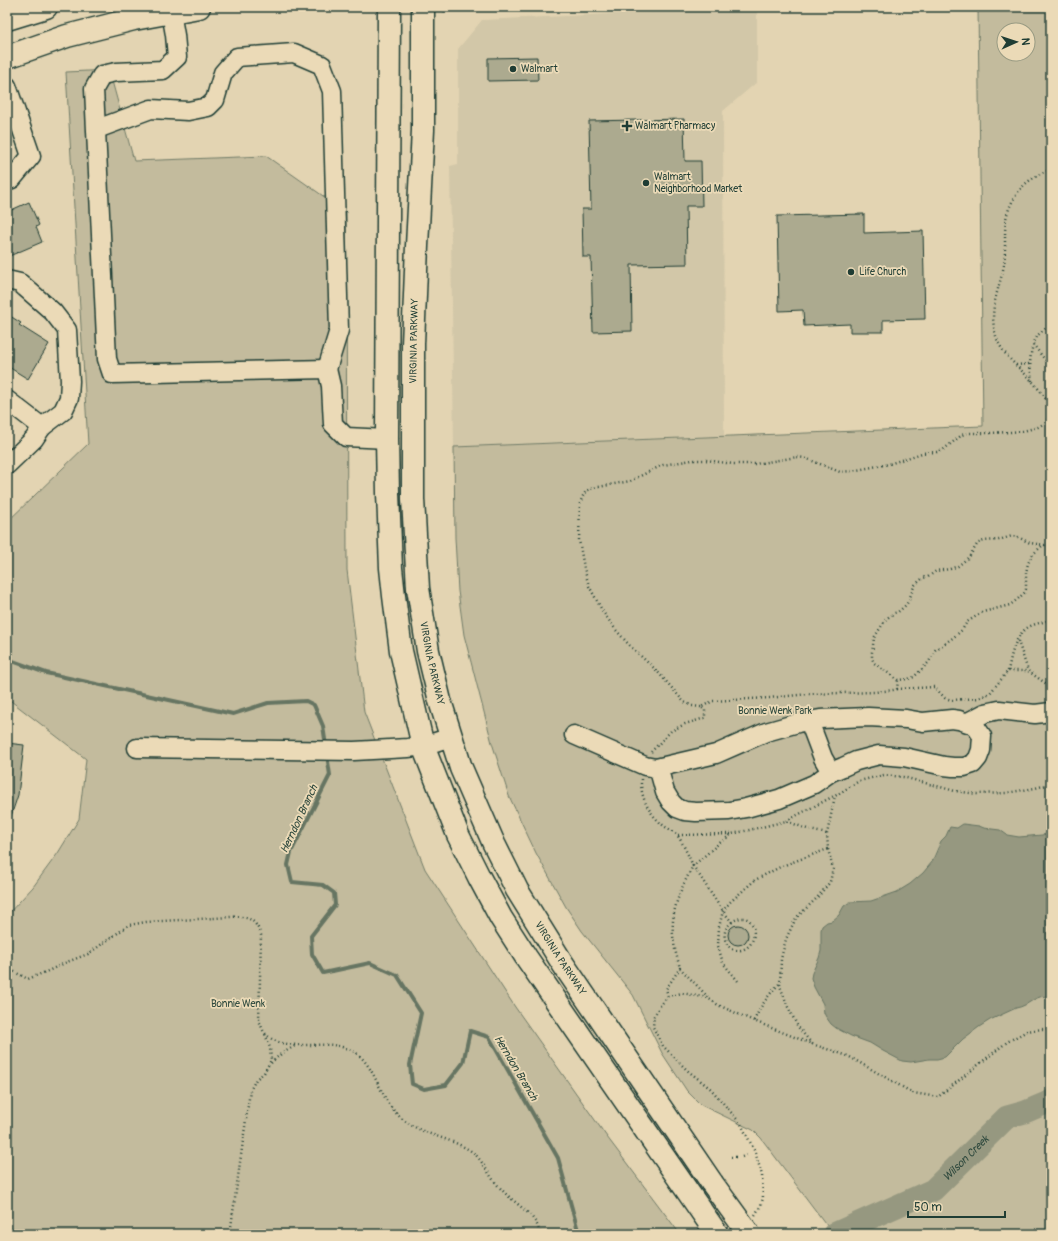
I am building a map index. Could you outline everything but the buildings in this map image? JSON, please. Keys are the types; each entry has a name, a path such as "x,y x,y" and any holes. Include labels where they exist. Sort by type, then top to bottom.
{"main road":[{"path":"7,19 46,7"},
{"path":"7,57 67,36 134,19 199,7"},
{"path":"389,7 387,439 391,568 401,651 423,746 458,834 501,918 526,957 717,1234"},
{"name":"VIRGINIA PARKWAY","path":"423,7 423,130 413,344 413,506 419,595 428,651 440,701 461,768 494,844 517,890 563,964 712,1183 751,1226"},
{"path":"387,439 414,439"}],"street":[{"path":"170,12 175,35 176,57 163,70 116,72 102,75 94,89 107,359 112,374 327,369"},
{"path":"97,129 151,109 188,111 208,107 215,100 223,73 237,57 294,53 322,65 332,90 339,330 327,369 332,386 334,424 346,437 387,439"},
{"path":"7,181 12,179 31,156 8,92"},
{"path":"7,280 20,283 53,312 66,330 70,381 69,398 63,411 38,433 7,465"},
{"path":"7,400 38,433"},
{"path":"968,722 985,713 999,710 1035,714 1051,712"},
{"path":"574,735 650,767 660,774 668,797 677,808 684,811 704,812 729,812 779,799 814,784 831,772 856,761 879,755 904,757 953,767 964,767 973,764 978,758 982,744 982,736 976,727 968,722 952,719 923,722 906,719 868,717 809,721 766,732 716,754 650,767"},
{"path":"809,721 823,758 831,772"},
{"path":"137,748 354,751 423,746 451,737"}],"path":[{"path":"444,7 444,14"},
{"path":"1051,170 1047,170 1027,182 1013,199 1006,218 1006,254 1001,280 995,297 993,319 998,340 1002,348 1032,381 1051,406"},
{"path":"1051,184 1051,190"},
{"path":"1051,197 1048,210 1051,219"},
{"path":"1032,381 1029,364 1033,344 1038,334 1051,323"},
{"path":"1033,344 1045,360 1051,364"},
{"path":"1016,365 1029,364"},
{"path":"1051,414 1045,423 1038,427 1023,431 989,434 967,433 962,435 943,450 937,452 922,453 889,464 851,471 840,472 806,458 797,457 754,464 733,464 706,460 692,460 663,465 630,481 593,488 586,491 582,496 579,514 579,540 589,586 597,602 616,630 630,646 657,671 684,702 692,706 701,707 713,701 808,694 875,692 934,687 944,698 952,700 979,698 990,692 1008,671 1010,658 1020,635 1028,628 1051,618"},
{"path":"1045,545 1030,543 1018,537 1012,536 999,540 984,541 978,544 969,557 958,566 936,571 922,578 915,585 906,605 886,619 874,638 872,644 872,658 874,663 898,680 914,677 929,662 935,650 954,637 962,630 967,622 982,612 1010,605 1018,599 1026,589 1026,573 1028,564 1033,554 1042,546 1045,545 1051,543"},
{"path":"1017,640 1028,671"},
{"path":"1008,671 1028,671 1051,687"},
{"path":"897,689 898,680"},
{"path":"701,707 705,710 705,718 684,724 671,732 652,750 650,767 641,777 641,784 646,804 656,819 678,835 693,866 732,922"},
{"path":"678,835 732,834 786,821 835,796 859,781 884,775 903,777 955,791 977,794 1006,793 1051,784"},
{"path":"812,1044 798,1027 780,986 781,959 786,939 796,918 816,899 830,882 833,869 828,849 827,834 835,796"},
{"path":"786,821 810,830 827,834"},
{"path":"732,834 693,866 683,884 675,904 672,924 674,944 680,968 708,998 718,1005 812,1044 848,1056 913,1093 938,1097 1006,1042 1027,1031 1051,1028"},
{"path":"738,981 723,963 718,946 719,927 723,911 729,903 755,880 782,866 828,849"},
{"path":"7,968 28,979 88,954 129,925 146,922 243,916 255,923 261,934 259,1021 270,1048 271,1055 269,1065"},
{"path":"738,917 746,918 752,923 754,931 753,939 749,946 742,950 729,948 725,941 727,926 732,922 738,917"},
{"path":"668,996 666,989 680,968"},
{"path":"754,1021 760,1007 769,993 781,981"},
{"path":"708,998 682,993 668,996 654,1016 652,1027 663,1046 687,1070 711,1089 741,1124 755,1152 762,1175 763,1186 761,1204 751,1226"},
{"path":"264,1032 269,1037 277,1041 295,1046 334,1045 352,1051 365,1062 384,1097 395,1112 407,1124 457,1144 472,1152 483,1163 504,1193 521,1206 536,1222 540,1234"},
{"path":"230,1234 250,1091 256,1079 264,1073 269,1065 281,1054 295,1046"},
{"path":"742,1157 748,1155"},
{"path":"731,1157 738,1157"}],"shaded area":[{"path":"757,7 757,82 723,111 724,436 454,447 450,166 458,164 458,49 482,20"},
{"path":"963,824 1000,830 1007,835 1019,837 1051,833 1051,997 1045,996 1037,998 1021,1007 990,1020 963,1039 945,1057 911,1062 902,1061 870,1043 851,1036 836,1028 826,1017 823,1004 811,978 821,951 822,926 827,922 832,921 839,915 844,906 850,902 871,901 897,892 910,884 923,873 932,862 941,841 946,836 950,827 957,828"}],"green space":[{"name":"Bonnie Wenk Park","path":"978,7 1051,7 1051,1234 825,1234 831,1231 761,1138 753,1130 701,1105 687,1091 662,1053 633,995 582,931 566,907 536,853 509,796 492,743 464,635 458,591 455,538 454,447 983,426"},
{"name":"Bonnie Wenk","path":"109,70 134,161 266,156 346,212 347,570 364,712 425,869 515,1007 607,1137 680,1234 7,1234 7,915 33,887 58,853 79,819 86,759 7,698 7,522 88,444 66,72"}],"waterway":[{"name":"Herndon Branch","path":"7,659 46,673 233,714 268,703 306,701 314,705 323,726 326,746"},
{"name":"Herndon Branch","path":"327,755 330,775 291,852 288,865 292,882 323,885 334,893 335,905 311,936 312,954 323,973 370,963 397,975 421,1013 410,1065 412,1084 424,1089 446,1085 463,1063 470,1031 489,1037 558,1158 579,1234"},
{"name":"Wilson Creek","path":"834,1234 933,1190 1007,1117 1025,1112 1051,1101"}],"place":[{"name":"Walmart","path":"513,69"},
{"name":"Walmart Pharmacy","path":"627,126"},
{"name":"Walmart Neighborhood Market","path":"646,183"},
{"name":"Life Church","path":"851,272"}]}
